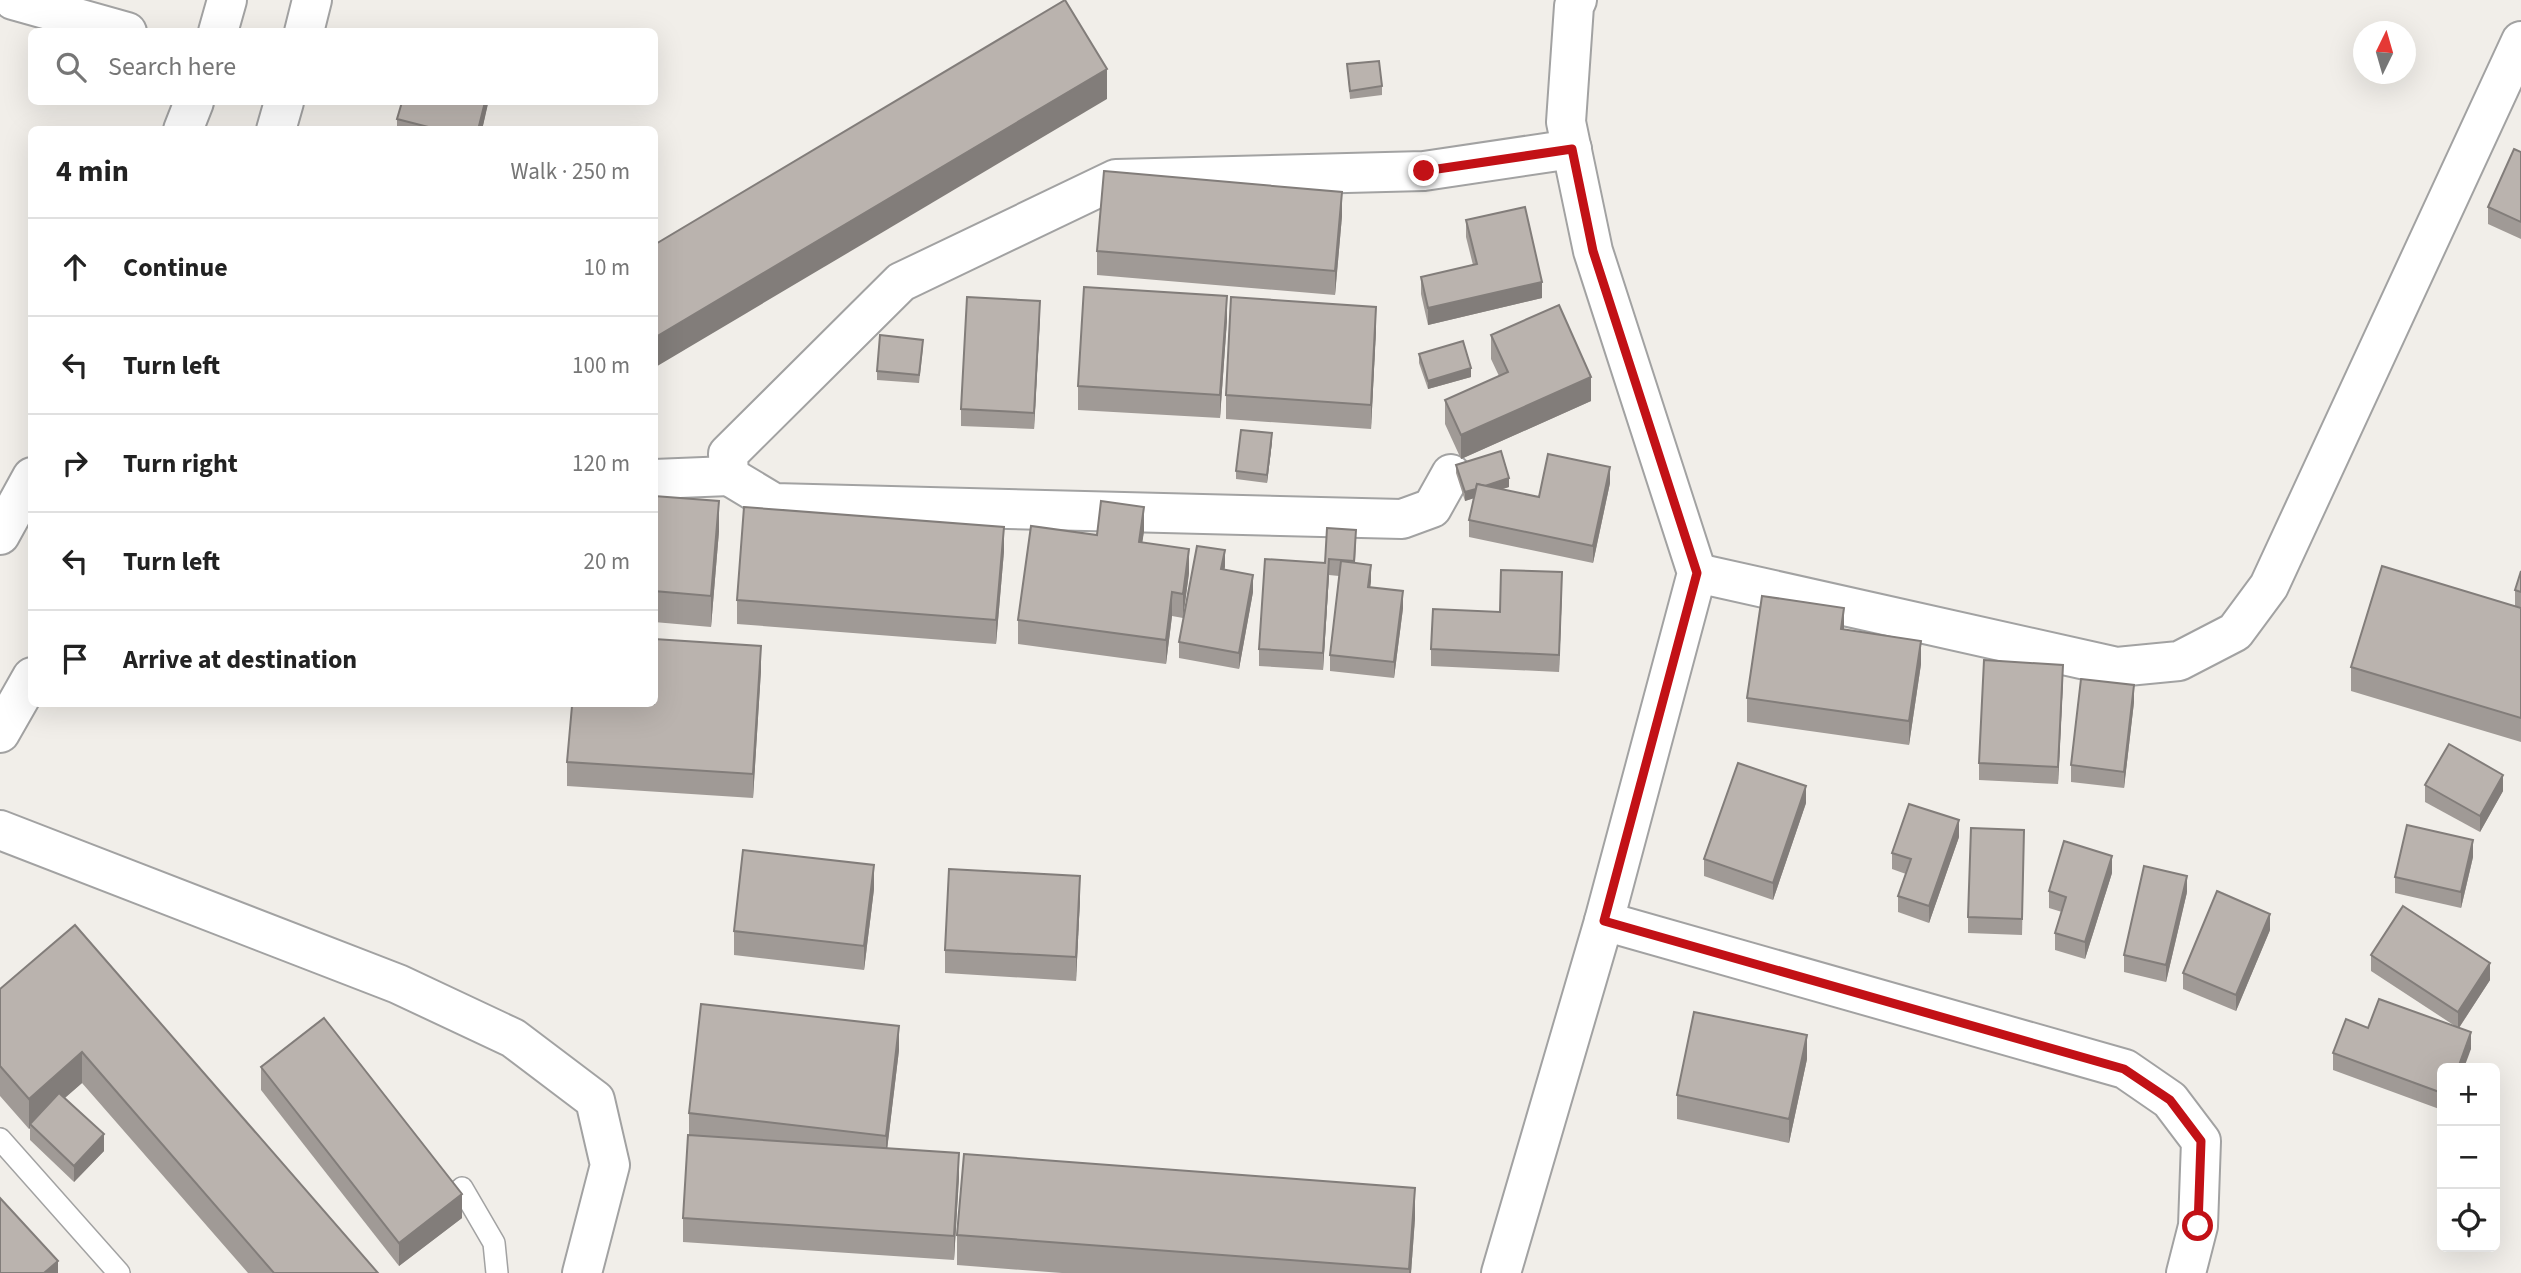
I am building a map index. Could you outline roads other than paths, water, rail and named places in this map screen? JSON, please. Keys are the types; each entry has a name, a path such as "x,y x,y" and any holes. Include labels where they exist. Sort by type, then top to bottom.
{"street":[{"path":"13,0 113,28"},
{"path":"219,28 227,0"},
{"path":"305,28 312,0"},
{"path":"1501,1273 1604,921 1697,573 1593,251 1566,122 1574,6 1577,0"},
{"path":"1697,573 2117,667 2179,661 2235,632 2269,586 2521,41"},
{"path":"185,126 193,105"},
{"path":"277,126 283,105"},
{"path":"729,476 728,454 901,282 1116,180 1424,171 1572,149"},
{"path":"658,479 729,476 774,503 1402,519 1432,508 1451,474"},
{"path":"0,535 28,484"},
{"path":"0,733 28,684"},
{"path":"0,830 398,984 513,1038 595,1100 610,1165 582,1273"},
{"path":"1604,921 2124,1069 2170,1100 2201,1141 2198,1226 2186,1273"}],"lane":[{"path":"0,1139 119,1273"},
{"path":"463,1188 494,1243 497,1273"}]}
